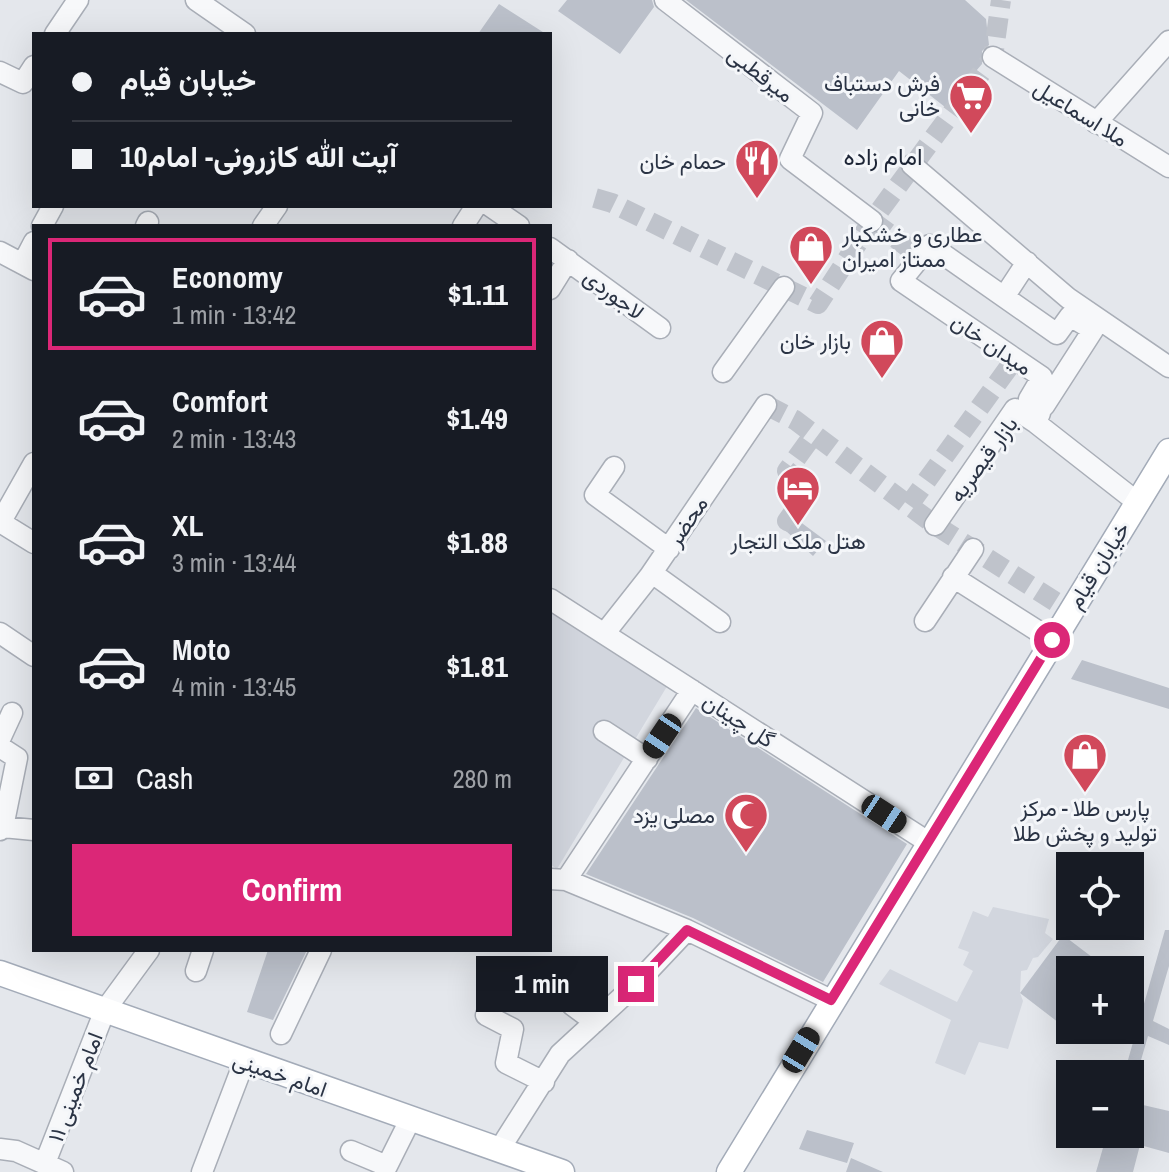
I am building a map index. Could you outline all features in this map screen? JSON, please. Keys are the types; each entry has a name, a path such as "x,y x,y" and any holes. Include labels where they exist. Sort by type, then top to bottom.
{"main road":[{"name":"خیابان قیام","path":"729,1172 831,1000 1169,451"},
{"name":"امام خمینی","path":"0,973 244,1062 562,1172"}],"street":[{"path":"56,32 78,0"},
{"path":"196,0 218,26 238,32"},
{"name":"میرقطبی","path":"665,0 812,113 790,159 872,221"},
{"path":"1096,123 1169,41"},
{"name":"ملا اسماعیل","path":"993,57 1169,167"},
{"path":"0,72 23,83 32,69"},
{"path":"912,165 1027,262 1093,323 1169,367"},
{"path":"493,208 516,224"},
{"name":"میدان خان","path":"930,245 1057,334 1070,316 1093,323 1093,330 1040,414 1029,399 1042,377 901,281 930,245"},
{"name":"لاجوردی","path":"552,249 660,328"},
{"path":"0,252 29,266"},
{"path":"552,286 568,260"},
{"path":"1004,297 1027,262"},
{"path":"723,372 784,287"},
{"name":"محضر","path":"604,634 669,549 766,405"},
{"name":"بازار قیصریه","path":"935,525 1015,409 1040,414"},
{"path":"1040,414 1137,502"},
{"path":"614,467 595,495 669,549"},
{"path":"32,472 27,493 0,522 32,542"},
{"path":"925,621 973,549"},
{"path":"652,573 720,622"},
{"path":"953,577 1052,640"},
{"name":"گل چینان","path":"552,600 928,842"},
{"path":"0,633 32,655"},
{"path":"692,690 647,759 558,879 687,930 831,1000"},
{"path":"0,739 12,713"},
{"path":"604,731 647,759"},
{"path":"0,747 17,758 2,828 32,830"},
{"path":"499,1150 560,1054 687,930"},
{"name":"امام خمینی ۱۱","path":"54,1168 105,1010 148,952"},
{"path":"196,971 202,952"},
{"path":"281,1034 320,952"},
{"path":"572,1005 595,1022"},
{"path":"486,1015 513,1029 506,1063 544,1082"},
{"path":"202,1172 244,1062"},
{"path":"351,1151 387,1166 410,1120"},
{"path":"0,1149 54,1168"}],"shaded area":[{"path":"552,612 669,683 557,869 552,865"},
{"path":"993,907 1049,919 1045,933 1053,939 1038,957 1033,958 1027,970 1021,971 1020,993 1023,1001 1008,1049 979,1042 965,1075 935,1063 951,1020 879,984 890,969 957,1002 973,971 963,965 969,952 958,948 973,911 988,917"}],"building":[{"path":"567,0 652,0 654,7 620,54 558,11"},
{"path":"686,0 965,0 986,19 989,45 982,51 982,64 945,107 899,71 857,130"},
{"path":"499,4 543,32 479,32"},
{"path":"795,518 826,541 813,556 786,531"},
{"path":"1082,660 1169,688 1169,709 1071,679"},
{"name":"مصلی یزد","path":"696,708 907,844 823,982 693,918 586,874"},
{"path":"1165,930 1169,930 1169,966 1153,1021 1169,1029 1169,1045 1148,1036 1141,1060 1128,1060 1133,1044 1144,1044 1144,1004"},
{"path":"1059,940 1070,940 1091,956 1056,956 1056,1021 1020,993"},
{"path":"267,952 306,952 273,1020 247,1012"},
{"path":"1144,1105 1169,1111 1169,1153 1144,1146"},
{"path":"807,1130 854,1143 847,1163 799,1149"},
{"path":"1103,1148 1139,1148 1133,1172 1096,1172"},
{"path":"851,1158 883,1172 846,1172"}],"tunnel":[{"path":"595,198 612,203 818,304 872,221 993,57 1001,0"},
{"path":"872,221 921,257"},
{"path":"909,505 1014,360"},
{"path":"766,405 795,420 935,525 1070,611"},
{"path":"792,523 787,521 810,489 787,471 814,434"}],"place":[{"name":"فرش دستباف خانی","path":"971,135"},
{"name":"حمام خان","path":"757,200"},
{"name":"عطاری و خشکبار ممتاز امیران","path":"811,286"},
{"name":"بازار خان","path":"882,380"},
{"name":"هتل ملک التجار","path":"798,527"},
{"name":"پارس طلا - مرکز تولید و پخش طلا","path":"1085,794"},
{"name":"مصلی یزد","path":"746,854"}],"district":[{"name":"امام زاده","path":"883,156"}],"route":[{"path":"636,984 687,930 831,1000 1052,640"}]}
